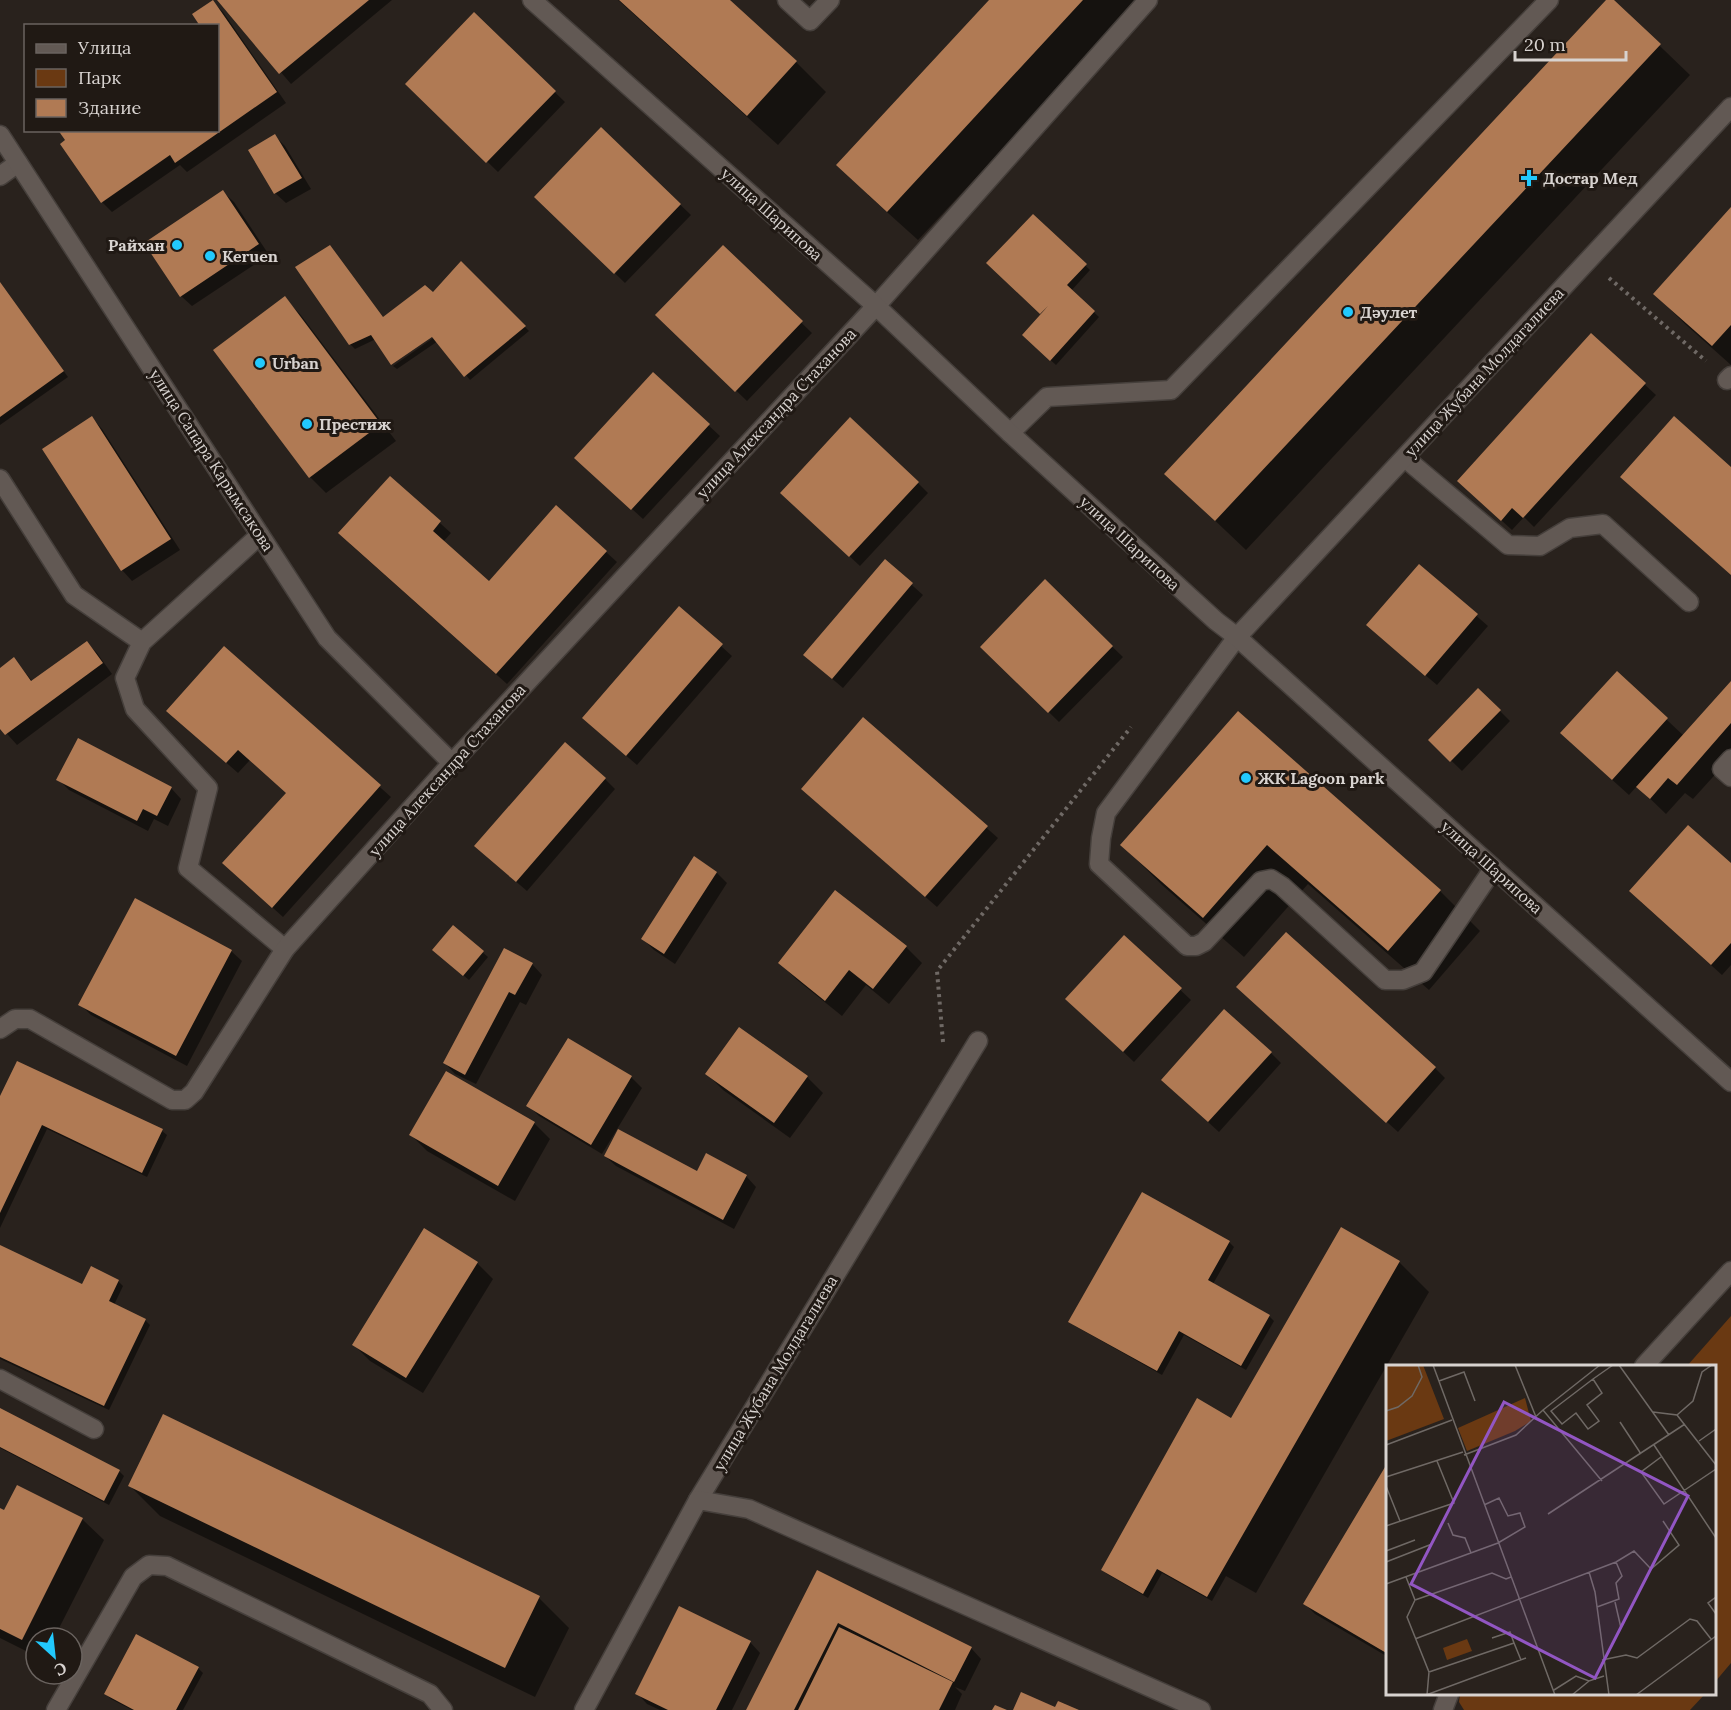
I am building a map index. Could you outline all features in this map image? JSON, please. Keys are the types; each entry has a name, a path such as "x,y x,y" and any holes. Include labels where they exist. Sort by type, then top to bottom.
{"street":[{"name":"улица Шарипова","path":"532,0 876,306 1010,433 1216,621 1237,637 1731,1082"},
{"path":"787,0 810,21 830,0"},
{"name":"улица Александра Стаханова","path":"0,1029 15,1019 30,1019 172,1100 185,1100 194,1092 285,949 452,763 876,306 1148,0"},
{"path":"1010,433 1047,397 1171,390 1549,0"},
{"name":"улица Жубана Молдагалиева","path":"1493,868 1424,972 1403,981 1385,980 1282,886 1271,879 1260,881 1204,942 1196,946 1187,946 1099,864 1106,813 1237,637 1731,106"},
{"name":"улица Сапара Карымсакова","path":"0,135 327,638 452,763"},
{"path":"0,176 18,162"},
{"path":"1405,458 1508,545 1540,546 1570,528 1603,524 1689,602"},
{"path":"0,479 74,595 142,642"},
{"path":"260,535 142,642 125,678 135,709 208,788 188,868 285,949"},
{"path":"1731,759 1722,769 1731,777"},
{"name":"улица Жубана Молдагалиева","path":"584,1710 698,1500 978,1041"},
{"path":"1645,1365 1731,1271"},
{"path":"0,1379 94,1430"},
{"path":"698,1500 749,1509 1201,1710"},
{"path":"56,1710 134,1577 149,1565 167,1566 430,1694 443,1710"},
{"path":"1443,1710 1449,1695"}],"path":[{"path":"1588,260 1729,378"},
{"path":"947,1091 937,971 1135,722"}],"green space":[{"path":"1731,1316 1731,1663 1716,1681 1716,1365 1688,1365"},
{"path":"1460,1695 1704,1695 1690,1710 1464,1710 1459,1702"}],"building":[{"path":"213,0 277,92 175,163 170,155 101,203 60,144 65,140 59,132 219,132 219,24 199,24 192,14"},
{"path":"217,0 369,0 279,74"},
{"path":"619,0 730,0 797,61 747,116"},
{"path":"989,0 1083,0 887,212 836,165"},
{"path":"1606,0 1614,0 1661,44 1215,521 1164,474"},
{"path":"474,12 556,91 486,163 405,84"},
{"path":"601,127 681,204 614,274 534,197"},
{"path":"275,134 302,178 274,194 248,150"},
{"path":"223,190 259,244 180,297 144,243"},
{"path":"1731,207 1731,325 1712,346 1653,294"},
{"path":"1033,214 1087,264 1067,285 1095,311 1050,361 1022,335 1048,306 1040,314 986,263"},
{"path":"330,245 383,317 425,285 433,292 461,261 526,326 464,377 432,337 391,365 371,335 349,345 295,267"},
{"path":"723,245 803,321 735,392 655,315"},
{"path":"0,282 64,371 0,417"},
{"path":"285,296 381,424 309,478 213,350"},
{"path":"1591,333 1646,383 1523,518 1512,508 1501,521 1457,481"},
{"path":"653,372 710,424 631,510 574,458"},
{"path":"92,416 171,539 121,571 42,449"},
{"path":"1674,416 1731,467 1731,575 1620,477"},
{"path":"850,417 919,482 849,557 780,493"},
{"path":"390,476 441,521 433,531 489,581 556,505 607,551 496,674 338,533"},
{"path":"885,559 913,583 832,679 803,655"},
{"path":"1419,564 1478,614 1425,676 1366,625"},
{"path":"1045,579 1113,646 1048,713 980,647"},
{"path":"679,606 723,644 626,756 582,718"},
{"path":"87,641 103,663 5,735 0,729 0,668 14,657 31,681"},
{"path":"224,646 381,785 272,908 222,863 286,793 238,750 226,763 166,711"},
{"path":"1617,671 1668,718 1612,780 1560,733"},
{"path":"1731,681 1731,723 1677,785 1668,778 1650,799 1636,787"},
{"path":"1478,688 1501,710 1450,762 1428,740"},
{"name":"ЖК Lagoon park","path":"1238,711 1441,890 1388,951 1267,845 1203,918 1120,845"},
{"path":"863,717 988,826 925,897 801,789"},
{"path":"78,738 172,787 157,816 143,809 137,821 56,780"},
{"path":"565,742 606,778 516,882 474,846"},
{"path":"1688,825 1731,863 1731,943 1711,965 1629,891"},
{"path":"694,856 717,872 664,954 641,939"},
{"path":"835,890 907,946 873,989 849,970 825,1001 778,963"},
{"path":"135,898 232,950 176,1056 78,1005"},
{"path":"453,925 484,951 463,976 432,950"},
{"path":"1286,932 1436,1067 1386,1123 1236,987"},
{"path":"1124,935 1182,988 1123,1052 1065,999"},
{"path":"504,948 533,963 515,995 509,992 465,1075 443,1063"},
{"path":"1224,1009 1272,1052 1208,1122 1161,1080"},
{"path":"739,1027 808,1076 774,1123 705,1074"},
{"path":"568,1038 632,1076 591,1145 526,1106"},
{"path":"17,1061 163,1129 142,1173 42,1125 0,1213 0,1096"},
{"path":"446,1071 535,1122 498,1186 409,1135"},
{"path":"618,1129 697,1171 706,1153 747,1175 723,1220 604,1156"},
{"path":"1142,1192 1230,1241 1208,1280 1270,1315 1241,1366 1179,1331 1157,1371 1068,1322"},
{"path":"1341,1227 1400,1261 1207,1597 1157,1569 1143,1594 1101,1570 1197,1398 1231,1418"},
{"path":"424,1228 478,1262 406,1378 352,1345"},
{"path":"0,1245 82,1284 91,1266 119,1280 109,1301 146,1319 104,1406 0,1357"},
{"path":"0,1408 120,1470 104,1501 0,1447"},
{"path":"163,1414 540,1596 505,1668 128,1486"},
{"path":"1386,1465 1386,1653 1303,1604"},
{"path":"17,1485 83,1518 29,1626 24,1626 22,1640 0,1629 0,1508 4,1510"},
{"path":"817,1570 972,1647 954,1682 838,1623 794,1710 746,1710"},
{"path":"679,1606 751,1641 716,1710 668,1710 635,1694"},
{"path":"839,1627 953,1682 939,1710 798,1710"},
{"path":"136,1634 199,1667 176,1710 134,1710 104,1694"},
{"path":"1021,1692 1055,1707 1058,1701 1079,1710 1013,1710"},
{"path":"995,1705 1007,1710 992,1710"}],"place":[{"name":"Достар Мед","path":"1529,178"},
{"name":"Райхан","path":"177,245"},
{"name":"Keruen","path":"210,256"},
{"name":"Дәулет","path":"1348,312"},
{"name":"Urban","path":"260,363"},
{"name":"Престиж","path":"307,424"},
{"name":"ЖК Lagoon park","path":"1246,778"}]}
